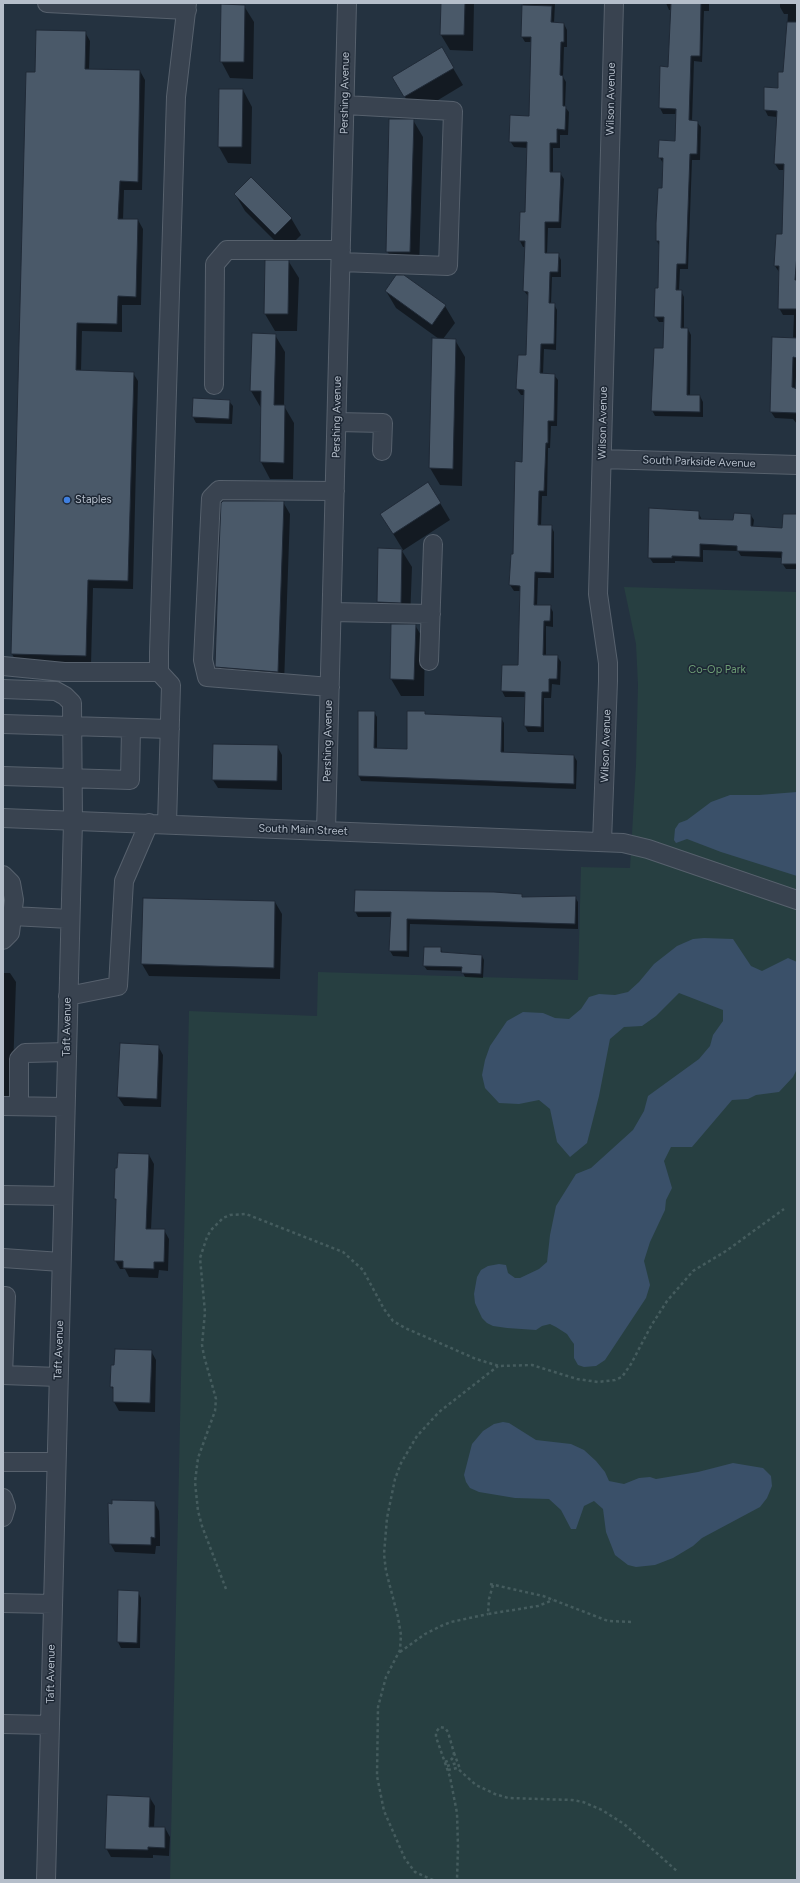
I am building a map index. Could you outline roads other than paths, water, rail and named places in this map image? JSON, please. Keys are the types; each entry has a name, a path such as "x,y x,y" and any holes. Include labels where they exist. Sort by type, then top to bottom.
{"street":[{"path":"47,3 187,6 176,97 159,672 171,685 167,824"},
{"name":"Pershing Avenue","path":"326,831 347,3"},
{"name":"Wilson Avenue","path":"602,842 608,663 598,594 614,3"},
{"path":"214,385 215,264 227,250 341,256 448,266 453,111 345,105"},
{"path":"337,422 383,424 382,451"},
{"name":"South Parkside Avenue","path":"602,459 797,465"},
{"path":"330,687 207,676 203,660 211,498 219,490 335,491"},
{"path":"429,661 433,544"},
{"path":"332,612 431,614"},
{"path":"3,666 64,672 159,672"},
{"name":"Taft Avenue","path":"3,688 56,691 65,696 72,703 73,821 46,1880"},
{"path":"3,724 170,729"},
{"path":"3,776 130,780 131,728"},
{"name":"South Main Street","path":"3,818 622,843 648,849 797,900"},
{"path":"68,996 118,986 124,881 149,823"},
{"path":"3,875 11,883 13,890 10,933 3,940"},
{"path":"12,916 70,919"},
{"path":"65,1107 11,1106 19,1059 25,1053 67,1052"},
{"path":"3,1195 63,1196"},
{"path":"3,1258 61,1262"},
{"path":"3,1296 6,1296 3,1375 58,1377"},
{"path":"3,1462 56,1462"},
{"path":"3,1498 6,1508 3,1517"},
{"path":"3,1603 53,1604"},
{"path":"3,1724 50,1725"}],"water":[{"path":"797,792 797,876 721,852 687,839 676,843 674,840 675,829 679,823 687,820 711,802 730,795 759,795"},
{"path":"693,939 733,939 751,966 762,971 788,958 797,962 797,1069 793,1077 779,1092 756,1095 748,1099 732,1100 692,1147 671,1147 664,1161 672,1188 666,1200 665,1210 650,1242 644,1261 650,1285 646,1298 605,1360 596,1366 584,1367 578,1365 574,1358 574,1344 567,1334 550,1324 542,1326 536,1330 493,1326 487,1323 482,1318 475,1303 474,1294 477,1277 481,1270 488,1266 499,1264 506,1265 508,1273 515,1278 520,1278 539,1269 547,1262 550,1235 556,1206 576,1174 591,1168 633,1130 644,1111 648,1096 699,1059 710,1046 713,1035 723,1021 723,1010 679,993 656,1016 642,1026 624,1027 610,1039 599,1096 587,1143 570,1157 557,1142 550,1109 539,1100 519,1104 499,1103 485,1088 482,1075 485,1060 490,1046 507,1021 523,1012 543,1013 555,1018 569,1019 581,1009 589,997 599,994 615,995 628,992 639,982 654,964 677,946"},
{"path":"503,1422 509,1423 536,1440 571,1444 584,1450 605,1472 609,1481 624,1484 639,1478 650,1477 656,1479 698,1472 733,1463 763,1468 771,1476 772,1486 767,1498 760,1507 702,1538 693,1546 673,1558 655,1565 636,1567 628,1565 615,1555 606,1532 603,1509 594,1501 584,1506 576,1529 571,1529 561,1510 549,1499 515,1498 479,1492 470,1488 464,1475 472,1444 483,1431 494,1424"}],"place":[{"name":"Staples","path":"67,500"}],"park label":[{"name":"Co-Op Park","path":"717,670"}]}
